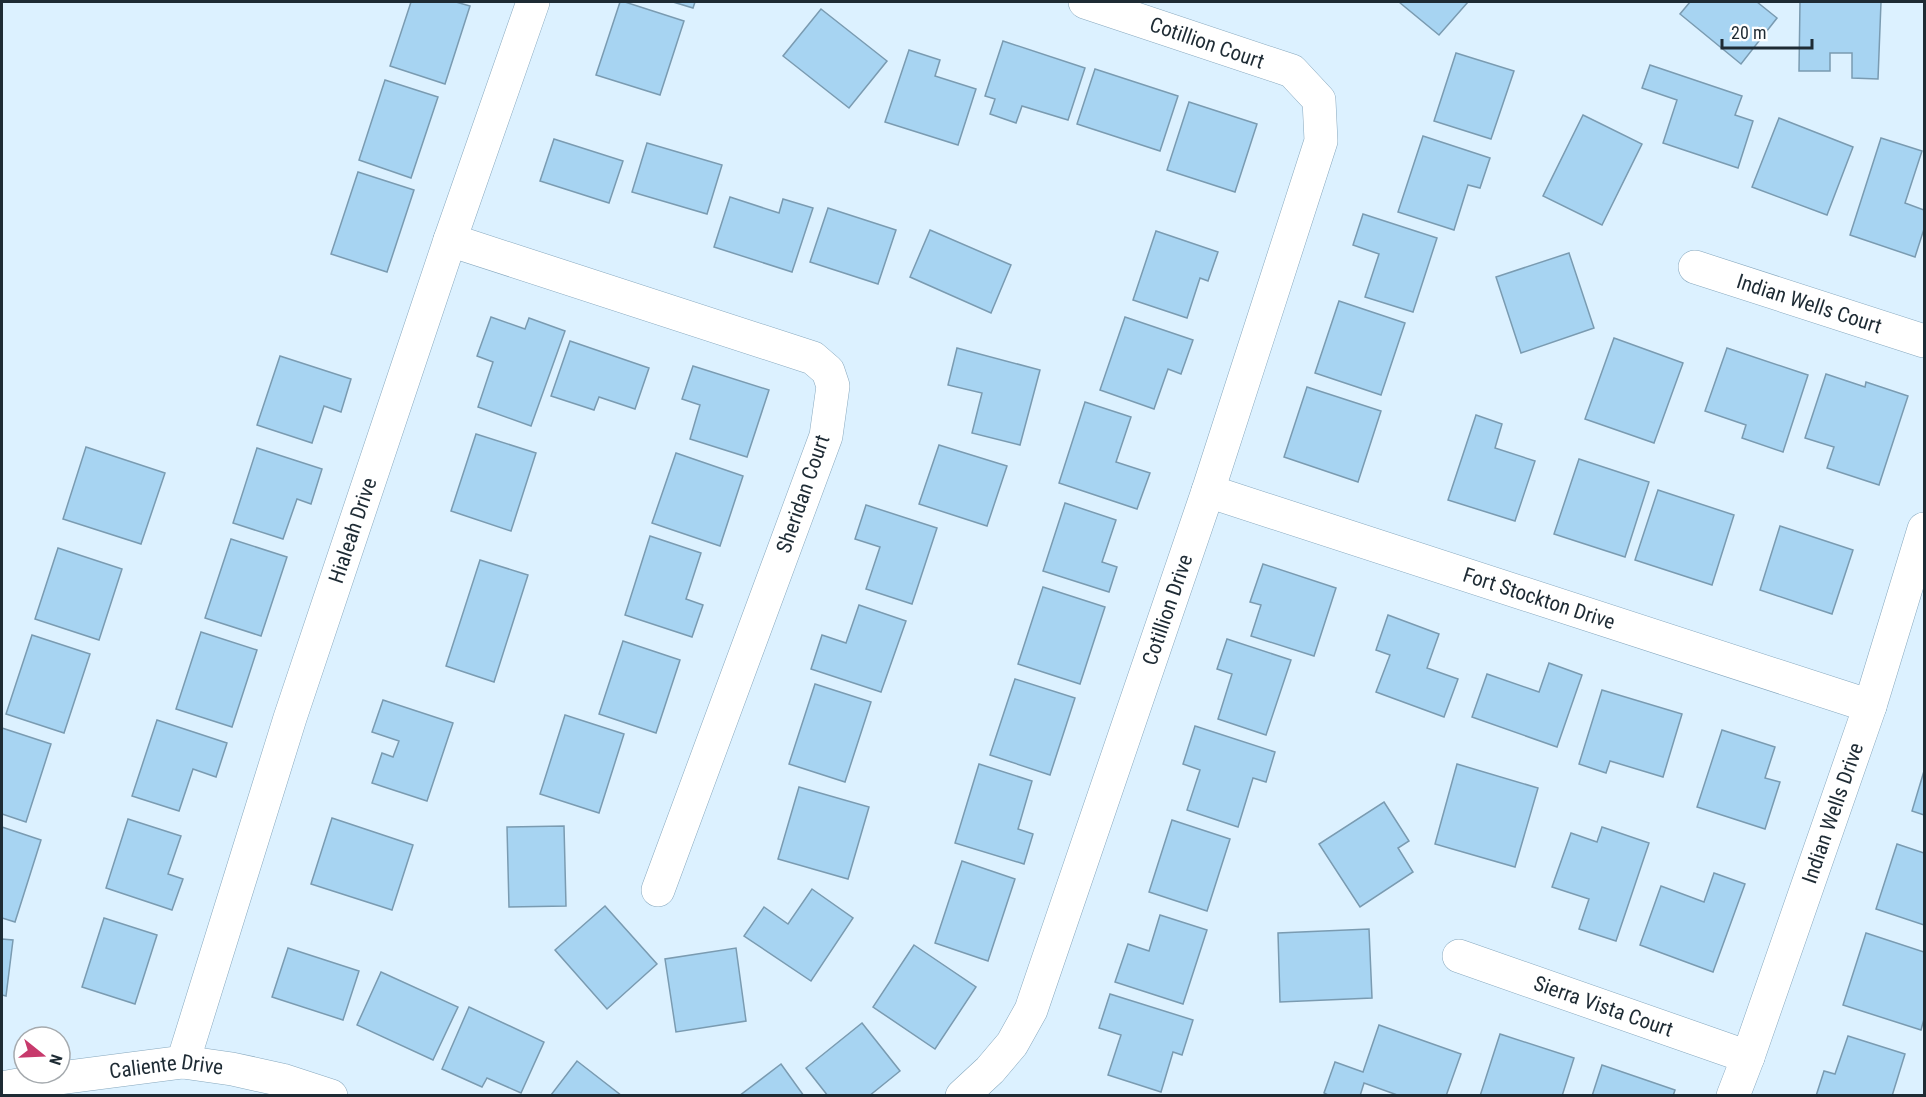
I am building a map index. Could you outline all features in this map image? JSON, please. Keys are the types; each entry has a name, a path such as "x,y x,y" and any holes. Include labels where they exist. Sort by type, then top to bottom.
{"street":[{"name":"Hialeah Drive","path":"183,1062 290,718 450,240 533,2"},
{"name":"Cotillion Court","path":"1085,2 1292,71 1319,100"},
{"name":"Cotillion Drive","path":"962,1095 990,1070 1012,1044 1031,1010 1208,491 1321,141 1319,100"},
{"name":"Sheridan Court","path":"450,240 813,358 828,371 833,386 826,436 658,890"},
{"name":"Indian Wells Court","path":"1695,267 1924,341"},
{"name":"Fort Stockton Drive","path":"1208,491 1870,706"},
{"name":"Indian Wells Drive","path":"1733,1095 1870,706 1924,529"},
{"name":"Sierra Vista Court","path":"1459,956 1748,1057"},
{"name":"Caliente Drive","path":"2,1088 183,1062 232,1069 282,1080 331,1095"}],"building":[{"path":"411,2 456,2 470,6 445,84 390,66"},
{"path":"620,2 684,21 660,95 596,75"},
{"path":"673,2 695,2 693,8"},
{"path":"1399,2 1468,2 1439,35"},
{"path":"1690,2 1757,2 1777,18 1741,64 1680,14"},
{"path":"1800,2 1881,2 1878,79 1852,78 1852,53 1830,53 1830,71 1799,71"},
{"path":"821,9 887,61 849,108 783,56"},
{"path":"1003,41 1085,68 1068,120 1022,106 1016,123 990,114 995,99 985,96"},
{"path":"909,50 940,60 935,76 976,89 958,145 885,122"},
{"path":"1456,53 1514,71 1491,139 1434,121"},
{"path":"1650,65 1742,96 1735,115 1753,121 1738,168 1663,143 1677,100 1642,88"},
{"path":"1095,69 1178,96 1160,151 1077,124"},
{"path":"385,80 438,97 411,178 359,160"},
{"path":"1189,102 1257,124 1235,192 1167,170"},
{"path":"1583,115 1642,144 1602,225 1543,196"},
{"path":"1779,118 1853,147 1827,215 1752,187"},
{"path":"1423,136 1490,158 1480,188 1468,185 1454,230 1398,212"},
{"path":"1881,138 1922,151 1905,203 1924,210 1924,229 1915,257 1850,235"},
{"path":"554,139 623,161 609,203 540,181"},
{"path":"647,143 722,165 707,214 632,192"},
{"path":"358,172 414,190 387,272 331,254"},
{"path":"730,197 779,213 783,199 813,208 792,272 714,247"},
{"path":"828,208 896,230 878,284 810,262"},
{"path":"1363,214 1437,238 1413,312 1365,297 1379,254 1353,245"},
{"path":"930,230 1011,265 991,313 910,277"},
{"path":"1156,231 1218,252 1208,281 1200,278 1187,318 1133,300"},
{"path":"1569,253 1594,328 1521,353 1496,277"},
{"path":"1339,301 1405,323 1381,395 1315,373"},
{"path":"491,317 525,329 529,318 565,331 531,426 478,407 493,362 477,356"},
{"path":"1125,317 1193,340 1181,374 1168,369 1154,409 1100,390"},
{"path":"1614,338 1683,363 1654,443 1585,419"},
{"path":"570,341 649,368 635,409 599,397 594,410 551,396"},
{"path":"957,348 1040,370 1020,445 972,433 982,393 948,385"},
{"path":"1727,348 1808,375 1783,452 1742,438 1746,425 1705,411"},
{"path":"280,356 351,379 341,412 324,406 312,443 257,425"},
{"path":"693,366 769,390 747,457 690,439 700,405 682,399"},
{"path":"1826,374 1865,387 1866,382 1908,396 1879,485 1827,468 1834,447 1805,438"},
{"path":"1307,387 1381,411 1358,482 1284,457"},
{"path":"1085,402 1131,417 1116,462 1150,473 1137,509 1059,483"},
{"path":"1476,415 1502,424 1495,448 1535,461 1515,521 1448,500"},
{"path":"476,434 536,453 511,531 451,511"},
{"path":"939,445 1007,466 987,526 919,504"},
{"path":"86,447 165,473 141,544 63,519"},
{"path":"257,448 322,469 311,504 297,499 283,539 233,523"},
{"path":"676,453 743,476 720,546 652,523"},
{"path":"1579,459 1649,482 1625,557 1554,534"},
{"path":"1658,490 1734,515 1712,585 1635,560"},
{"path":"1065,503 1116,520 1102,562 1117,567 1109,592 1043,571"},
{"path":"866,505 937,528 912,604 866,589 880,547 855,539"},
{"path":"1780,526 1853,550 1832,614 1760,590"},
{"path":"650,536 701,553 686,599 703,605 692,637 625,615"},
{"path":"231,539 287,557 261,636 205,618"},
{"path":"58,548 122,569 99,640 35,619"},
{"path":"480,560 528,575 494,682 446,666"},
{"path":"1263,564 1336,588 1314,656 1251,636 1261,605 1250,602"},
{"path":"1043,587 1105,607 1080,684 1018,664"},
{"path":"859,605 906,621 881,692 811,669 822,635 846,643"},
{"path":"1388,615 1439,634 1427,668 1458,679 1444,717 1376,692 1390,655 1376,650"},
{"path":"201,632 257,650 232,727 176,709"},
{"path":"32,635 90,654 64,733 6,714"},
{"path":"1227,639 1291,660 1266,735 1218,719 1232,674 1217,669"},
{"path":"623,641 680,660 656,733 599,714"},
{"path":"1549,663 1582,675 1557,747 1472,717 1487,674 1539,692"},
{"path":"1015,679 1075,698 1050,775 990,755"},
{"path":"815,684 871,702 845,782 789,764"},
{"path":"1602,690 1682,714 1663,777 1610,761 1606,773 1579,764"},
{"path":"383,700 453,723 427,801 372,783 382,753 393,757 399,741 372,732"},
{"path":"565,715 624,734 599,813 540,794"},
{"path":"157,720 227,743 216,777 193,769 179,811 132,796"},
{"path":"1195,726 1275,752 1266,782 1253,778 1238,827 1187,810 1200,770 1183,764"},
{"path":"2,728 51,744 26,822 2,814"},
{"path":"1722,730 1775,747 1765,778 1780,782 1765,829 1697,807"},
{"path":"979,764 1032,781 1018,829 1033,834 1024,864 955,843"},
{"path":"1457,764 1538,788 1515,867 1435,844"},
{"path":"1924,771 1924,815 1912,811"},
{"path":"799,787 869,807 848,879 778,859"},
{"path":"1384,802 1409,841 1398,848 1413,872 1360,907 1319,844"},
{"path":"332,818 413,845 392,910 311,884"},
{"path":"128,819 181,836 168,874 183,879 172,910 106,888"},
{"path":"1172,820 1230,839 1207,911 1149,892"},
{"path":"564,826 566,906 509,907 507,827"},
{"path":"2,827 41,840 15,922 2,918"},
{"path":"1602,827 1649,843 1616,941 1579,929 1589,899 1552,887 1571,833 1597,842"},
{"path":"1897,844 1924,853 1924,925 1876,909"},
{"path":"962,861 1015,879 988,961 935,943"},
{"path":"1714,873 1745,884 1713,972 1640,945 1661,886 1704,902"},
{"path":"812,889 853,918 811,981 744,936 764,907 788,924"},
{"path":"605,906 657,964 607,1009 555,950"},
{"path":"1160,915 1207,930 1183,1004 1115,982 1128,944 1149,951"},
{"path":"104,918 157,935 135,1004 82,987"},
{"path":"1369,929 1372,998 1280,1002 1278,933"},
{"path":"1866,933 1924,952 1924,1019 1921,1030 1843,1005"},
{"path":"2,939 13,940 6,996 2,995"},
{"path":"914,945 976,987 935,1049 873,1007"},
{"path":"288,948 359,971 343,1020 272,997"},
{"path":"736,948 746,1021 676,1032 665,959"},
{"path":"381,972 458,1007 433,1060 357,1025"},
{"path":"1110,994 1193,1020 1182,1055 1173,1052 1161,1092 1108,1075 1121,1035 1099,1028"},
{"path":"469,1007 544,1042 521,1093 487,1078 482,1087 442,1069"},
{"path":"862,1023 900,1071 869,1096 828,1096 806,1068"},
{"path":"1379,1025 1461,1054 1446,1096 1400,1096 1364,1083 1360,1096 1330,1096 1324,1093 1335,1062 1363,1072"},
{"path":"1500,1034 1574,1058 1562,1096 1480,1096"},
{"path":"1848,1036 1905,1054 1892,1096 1816,1096 1824,1071 1835,1074"},
{"path":"577,1061 622,1096 551,1095"},
{"path":"781,1064 804,1096 739,1096"},
{"path":"1602,1065 1675,1090 1673,1096 1592,1096"}]}
